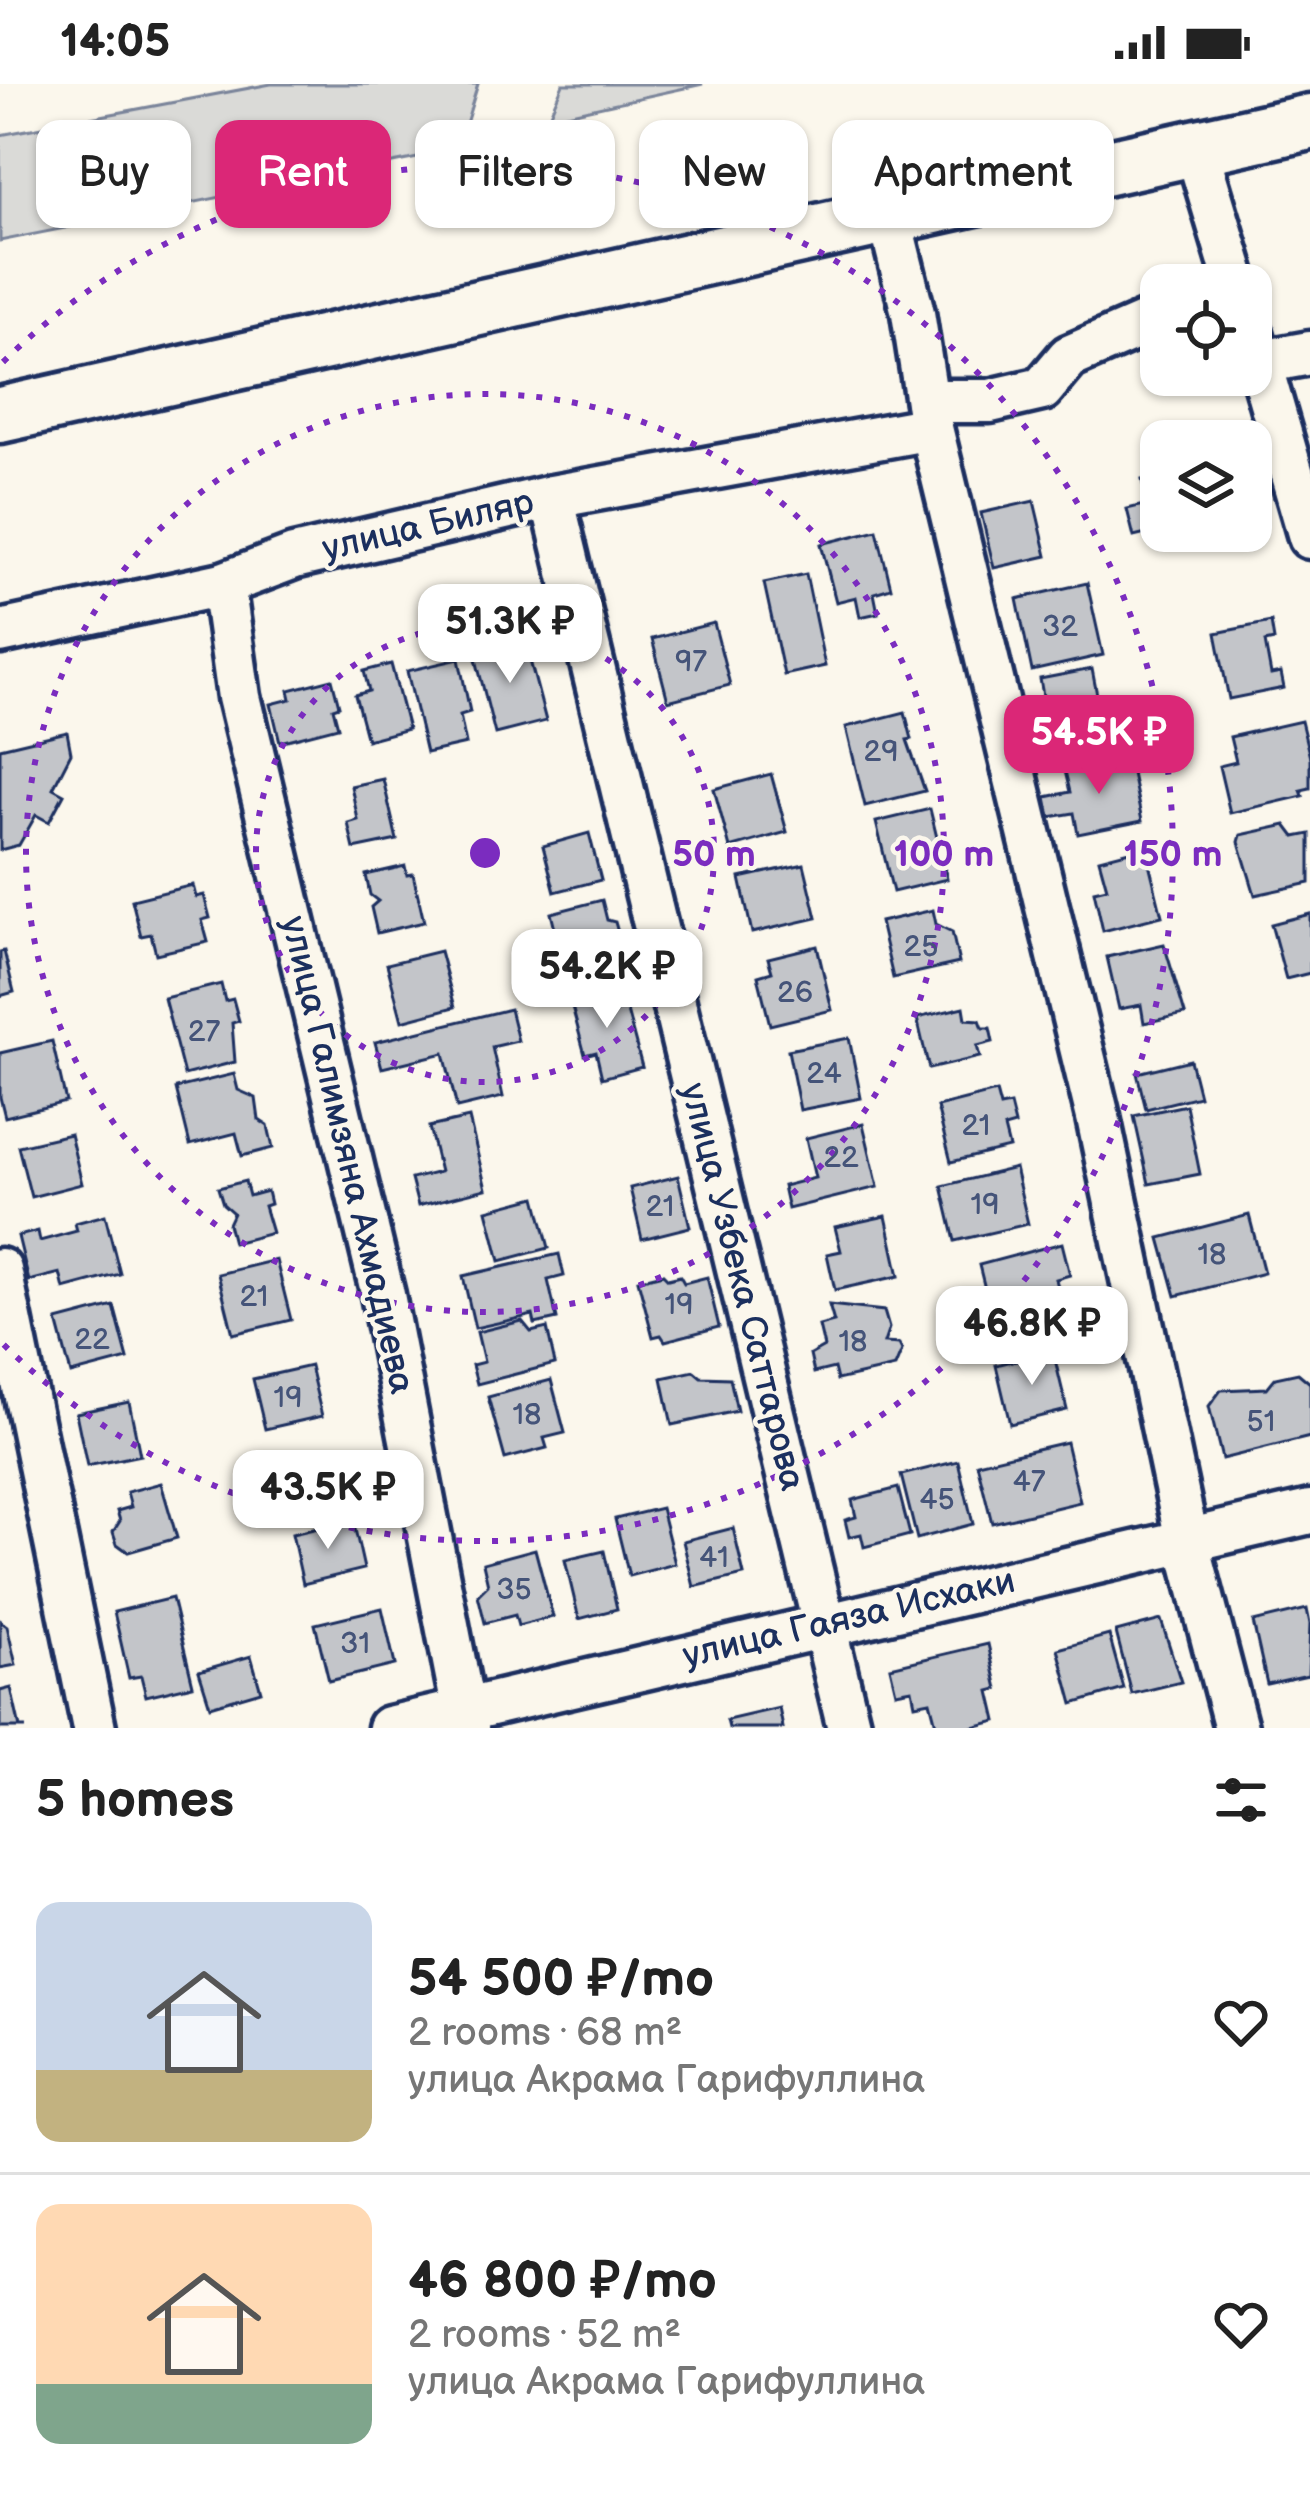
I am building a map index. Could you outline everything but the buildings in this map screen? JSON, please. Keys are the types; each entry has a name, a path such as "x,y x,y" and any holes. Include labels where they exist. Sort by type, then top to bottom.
{"main road":[{"path":"1114,166 1310,122"},
{"path":"0,415 840,228"}],"street":[{"path":"1196,148 1231,264"},
{"path":"892,228 913,314 929,414 1098,1117 1187,1540 1236,1728"},
{"name":"улица Биляр","path":"0,632 223,584 294,557 552,496 1042,389 1069,357 1140,326"},
{"path":"1272,352 1310,353"},
{"path":"1268,396 1310,537"},
{"name":"улица Узбека Саттарова","path":"552,496 849,1728"},
{"name":"улица Галимзяна Ахмадиева","path":"223,584 239,698 383,1295 465,1719"},
{"path":"0,1270 94,1728"},
{"name":"улица Гаяза Исхаки","path":"389,1728 465,1719 824,1625 1310,1512"}],"shaded area":[{"path":"271,84 478,84 467,120 415,120 415,159 391,163 391,120 215,120 215,198 191,203 191,120 80,120"},
{"path":"563,84 703,84 548,118"},
{"path":"36,128 36,228 65,228 0,241 0,135"}]}
